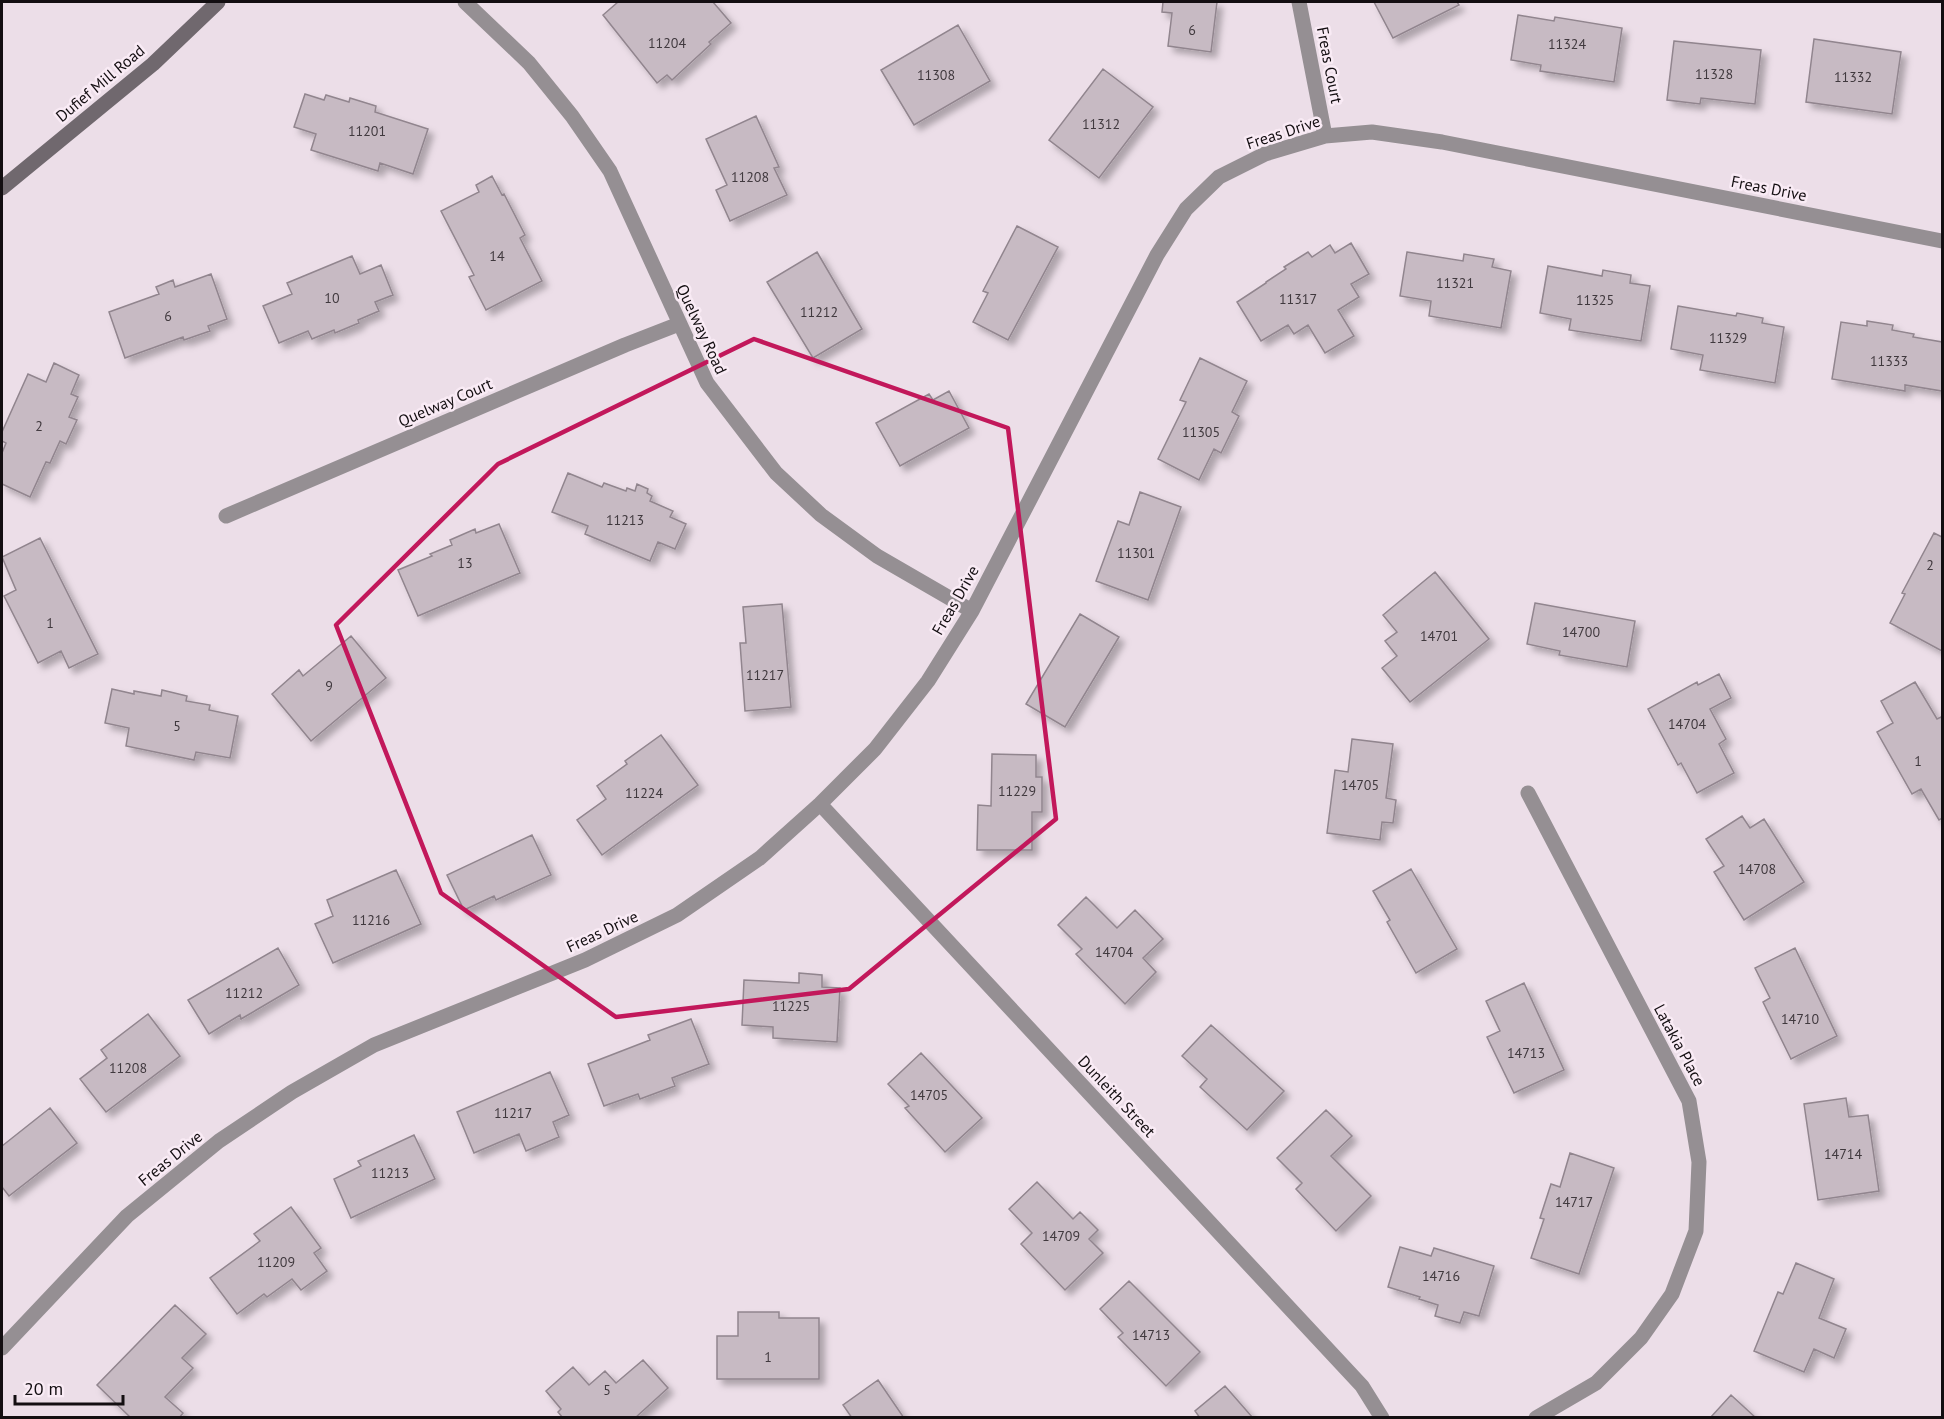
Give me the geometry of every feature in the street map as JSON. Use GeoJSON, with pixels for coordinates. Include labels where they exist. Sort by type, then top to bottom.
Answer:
{"type":"FeatureCollection","features":[{"type":"Feature","properties":{"kind":"main road","name":"Dufief Mill Road"},"geometry":{"type":"LineString","coordinates":[[2,188],[153,64],[218,2]]}},
{"type":"Feature","properties":{"kind":"street","name":"Quelway Road"},"geometry":{"type":"LineString","coordinates":[[465,2],[529,63],[572,116],[610,171],[707,383],[776,473],[821,514],[876,556],[972,611]]}},
{"type":"Feature","properties":{"kind":"street","name":"Freas Court"},"geometry":{"type":"LineString","coordinates":[[1299,2],[1325,136]]}},
{"type":"Feature","properties":{"kind":"street","name":"Freas Drive"},"geometry":{"type":"LineString","coordinates":[[2,1348],[127,1216],[219,1141],[292,1092],[374,1045],[585,960],[678,915],[760,858],[820,804],[875,749],[928,681],[972,611],[1157,255],[1186,209],[1219,177],[1265,154],[1325,136],[1372,132],[1442,142],[1942,242]]}},
{"type":"Feature","properties":{"kind":"street","name":"Quelway Court"},"geometry":{"type":"LineString","coordinates":[[226,516],[614,349],[679,324]]}},
{"type":"Feature","properties":{"kind":"street","name":"Latakia Place"},"geometry":{"type":"LineString","coordinates":[[1528,793],[1689,1101],[1699,1162],[1696,1231],[1672,1294],[1641,1338],[1596,1383],[1536,1418]]}},
{"type":"Feature","properties":{"kind":"street","name":"Dunleith Street"},"geometry":{"type":"LineString","coordinates":[[820,804],[1362,1386],[1382,1418]]}},
{"type":"Feature","properties":{"kind":"highlighted area"},"geometry":{"type":"Polygon","coordinates":[[[754,339],[1008,428],[1056,819],[849,989],[616,1017],[441,893],[336,625],[498,464],[754,339]]]}},
{"type":"Feature","properties":{"kind":"building"},"geometry":{"type":"Polygon","coordinates":[[[618,2],[713,2],[731,23],[672,80],[667,75],[657,83],[603,15],[618,2]]]}},
{"type":"Feature","properties":{"kind":"building"},"geometry":{"type":"Polygon","coordinates":[[[1163,2],[1217,2],[1211,52],[1168,46],[1172,13],[1162,12],[1163,2]]]}},
{"type":"Feature","properties":{"kind":"building"},"geometry":{"type":"Polygon","coordinates":[[[1374,2],[1457,2],[1459,5],[1393,38],[1374,2]]]}},
{"type":"Feature","properties":{"kind":"building"},"geometry":{"type":"Polygon","coordinates":[[[1518,15],[1554,21],[1555,17],[1622,28],[1614,82],[1540,71],[1541,65],[1511,60],[1518,15]]]}},
{"type":"Feature","properties":{"kind":"building"},"geometry":{"type":"Polygon","coordinates":[[[958,25],[990,81],[914,125],[881,70],[958,25]]]}},
{"type":"Feature","properties":{"kind":"building"},"geometry":{"type":"Polygon","coordinates":[[[1814,39],[1901,52],[1892,114],[1806,102],[1814,39]]]}},
{"type":"Feature","properties":{"kind":"building"},"geometry":{"type":"Polygon","coordinates":[[[1674,41],[1761,50],[1755,104],[1701,98],[1700,104],[1667,100],[1674,41]]]}},
{"type":"Feature","properties":{"kind":"building"},"geometry":{"type":"Polygon","coordinates":[[[1103,69],[1153,107],[1099,178],[1049,140],[1103,69]]]}},
{"type":"Feature","properties":{"kind":"building"},"geometry":{"type":"Polygon","coordinates":[[[305,94],[324,100],[326,95],[349,102],[350,98],[376,106],[375,112],[428,129],[413,174],[380,163],[378,171],[311,150],[316,134],[294,127],[305,94]]]}},
{"type":"Feature","properties":{"kind":"building"},"geometry":{"type":"Polygon","coordinates":[[[756,116],[779,167],[774,168],[787,195],[730,221],[716,190],[727,185],[706,139],[756,116]]]}},
{"type":"Feature","properties":{"kind":"building"},"geometry":{"type":"Polygon","coordinates":[[[492,176],[525,235],[520,238],[542,281],[486,310],[469,277],[474,275],[441,211],[479,192],[476,185],[492,176]]]}},
{"type":"Feature","properties":{"kind":"building"},"geometry":{"type":"Polygon","coordinates":[[[1017,226],[1058,247],[1008,340],[973,322],[988,293],[983,291],[1017,226]]]}},
{"type":"Feature","properties":{"kind":"building"},"geometry":{"type":"Polygon","coordinates":[[[1351,243],[1369,274],[1351,284],[1359,297],[1338,310],[1354,336],[1325,353],[1308,325],[1294,334],[1288,325],[1261,341],[1237,302],[1308,252],[1312,257],[1330,245],[1335,253],[1351,243]]]}},
{"type":"Feature","properties":{"kind":"building"},"geometry":{"type":"Polygon","coordinates":[[[817,252],[862,329],[813,358],[767,282],[817,252]]]}},
{"type":"Feature","properties":{"kind":"building"},"geometry":{"type":"Polygon","coordinates":[[[1407,252],[1463,261],[1464,254],[1494,259],[1492,267],[1511,271],[1501,328],[1429,316],[1431,301],[1400,296],[1407,252]]]}},
{"type":"Feature","properties":{"kind":"building"},"geometry":{"type":"Polygon","coordinates":[[[352,256],[360,274],[381,265],[393,295],[375,302],[379,311],[358,320],[359,323],[312,339],[308,331],[279,343],[263,306],[292,294],[287,283],[352,256]]]}},
{"type":"Feature","properties":{"kind":"building"},"geometry":{"type":"Polygon","coordinates":[[[1548,266],[1602,276],[1603,270],[1631,275],[1630,283],[1650,286],[1641,341],[1569,330],[1571,319],[1540,313],[1548,266]]]}},
{"type":"Feature","properties":{"kind":"building"},"geometry":{"type":"Polygon","coordinates":[[[211,274],[227,319],[208,326],[210,331],[184,340],[183,337],[125,358],[109,312],[159,294],[156,287],[173,280],[175,287],[211,274]]]}},
{"type":"Feature","properties":{"kind":"building"},"geometry":{"type":"Polygon","coordinates":[[[1678,306],[1763,318],[1762,323],[1784,327],[1775,383],[1700,370],[1703,355],[1671,349],[1678,306]]]}},
{"type":"Feature","properties":{"kind":"building"},"geometry":{"type":"Polygon","coordinates":[[[1867,321],[1893,325],[1892,330],[1914,334],[1913,337],[1942,342],[1942,391],[1905,385],[1905,391],[1832,379],[1841,322],[1867,326],[1867,321]]]}},
{"type":"Feature","properties":{"kind":"building"},"geometry":{"type":"Polygon","coordinates":[[[1200,358],[1247,381],[1232,412],[1239,416],[1221,453],[1214,449],[1199,480],[1158,459],[1186,402],[1180,400],[1200,358]]]}},
{"type":"Feature","properties":{"kind":"building"},"geometry":{"type":"Polygon","coordinates":[[[54,363],[79,375],[71,394],[78,397],[69,417],[77,420],[66,444],[60,441],[50,463],[46,462],[30,497],[2,484],[2,453],[6,443],[2,441],[2,432],[28,374],[46,382],[54,363]]]}},
{"type":"Feature","properties":{"kind":"building"},"geometry":{"type":"Polygon","coordinates":[[[949,391],[969,428],[900,466],[876,423],[929,394],[933,400],[949,391]]]}},
{"type":"Feature","properties":{"kind":"building"},"geometry":{"type":"Polygon","coordinates":[[[568,473],[602,487],[604,483],[626,491],[627,488],[635,491],[637,484],[648,489],[647,493],[652,496],[650,501],[673,511],[670,517],[686,524],[675,549],[658,542],[650,561],[585,534],[588,526],[552,512],[568,473]]]}},
{"type":"Feature","properties":{"kind":"building"},"geometry":{"type":"Polygon","coordinates":[[[1140,492],[1181,507],[1148,600],[1096,581],[1118,521],[1129,525],[1140,492]]]}},
{"type":"Feature","properties":{"kind":"building"},"geometry":{"type":"Polygon","coordinates":[[[499,524],[520,573],[418,616],[398,570],[452,545],[450,540],[475,529],[476,533],[499,524]]]}},
{"type":"Feature","properties":{"kind":"building"},"geometry":{"type":"Polygon","coordinates":[[[1934,533],[1942,537],[1942,651],[1890,623],[1905,594],[1902,593],[1934,533]]]}},
{"type":"Feature","properties":{"kind":"building"},"geometry":{"type":"Polygon","coordinates":[[[40,538],[98,654],[69,668],[61,651],[38,663],[4,596],[16,590],[2,557],[40,538]]]}},
{"type":"Feature","properties":{"kind":"building"},"geometry":{"type":"Polygon","coordinates":[[[1435,572],[1489,639],[1410,702],[1382,668],[1397,656],[1385,641],[1397,632],[1383,615],[1435,572]]]}},
{"type":"Feature","properties":{"kind":"building"},"geometry":{"type":"Polygon","coordinates":[[[1535,603],[1635,621],[1627,667],[1559,655],[1560,651],[1527,644],[1535,603]]]}},
{"type":"Feature","properties":{"kind":"building"},"geometry":{"type":"Polygon","coordinates":[[[782,604],[791,707],[745,711],[740,643],[746,643],[743,607],[782,604]]]}},
{"type":"Feature","properties":{"kind":"building"},"geometry":{"type":"Polygon","coordinates":[[[1080,614],[1119,637],[1065,727],[1026,704],[1080,614]]]}},
{"type":"Feature","properties":{"kind":"building"},"geometry":{"type":"Polygon","coordinates":[[[351,636],[386,678],[311,741],[272,694],[299,670],[303,676],[351,636]]]}},
{"type":"Feature","properties":{"kind":"building"},"geometry":{"type":"Polygon","coordinates":[[[1719,674],[1731,698],[1710,709],[1726,739],[1719,744],[1734,773],[1697,793],[1681,763],[1678,765],[1648,709],[1697,682],[1698,685],[1719,674]]]}},
{"type":"Feature","properties":{"kind":"building"},"geometry":{"type":"Polygon","coordinates":[[[1915,682],[1937,719],[1941,717],[1942,719],[1942,818],[1939,820],[1921,789],[1912,794],[1877,732],[1893,723],[1881,701],[1915,682]]]}},
{"type":"Feature","properties":{"kind":"building"},"geometry":{"type":"Polygon","coordinates":[[[112,689],[134,694],[134,691],[161,696],[162,690],[187,696],[186,701],[210,705],[209,710],[238,716],[230,758],[196,752],[194,760],[126,746],[129,728],[105,723],[112,689]]]}},
{"type":"Feature","properties":{"kind":"building"},"geometry":{"type":"Polygon","coordinates":[[[661,735],[698,785],[602,855],[577,820],[606,799],[597,786],[627,764],[625,761],[661,735]]]}},
{"type":"Feature","properties":{"kind":"building"},"geometry":{"type":"Polygon","coordinates":[[[1352,739],[1393,744],[1386,798],[1396,800],[1393,823],[1382,822],[1380,840],[1327,833],[1335,770],[1348,772],[1352,739]]]}},
{"type":"Feature","properties":{"kind":"building"},"geometry":{"type":"Polygon","coordinates":[[[992,754],[1036,755],[1036,777],[1042,777],[1042,812],[1032,812],[1032,850],[977,850],[978,805],[991,806],[992,754]]]}},
{"type":"Feature","properties":{"kind":"building"},"geometry":{"type":"Polygon","coordinates":[[[1742,816],[1750,828],[1764,819],[1804,882],[1744,920],[1714,872],[1724,866],[1706,839],[1742,816]]]}},
{"type":"Feature","properties":{"kind":"building"},"geometry":{"type":"Polygon","coordinates":[[[532,835],[551,875],[496,900],[494,896],[464,910],[447,875],[532,835]]]}},
{"type":"Feature","properties":{"kind":"building"},"geometry":{"type":"Polygon","coordinates":[[[1411,869],[1457,949],[1416,973],[1387,922],[1390,920],[1373,891],[1411,869]]]}},
{"type":"Feature","properties":{"kind":"building"},"geometry":{"type":"Polygon","coordinates":[[[396,870],[421,924],[333,963],[315,924],[333,916],[327,900],[396,870]]]}},
{"type":"Feature","properties":{"kind":"building"},"geometry":{"type":"Polygon","coordinates":[[[1086,897],[1117,928],[1135,910],[1163,939],[1143,958],[1156,972],[1125,1004],[1076,954],[1082,949],[1058,925],[1086,897]]]}},
{"type":"Feature","properties":{"kind":"building"},"geometry":{"type":"Polygon","coordinates":[[[278,948],[299,985],[241,1019],[240,1015],[209,1034],[188,1000],[278,948]]]}},
{"type":"Feature","properties":{"kind":"building"},"geometry":{"type":"Polygon","coordinates":[[[1795,948],[1837,1036],[1791,1059],[1763,1002],[1770,998],[1755,968],[1795,948]]]}},
{"type":"Feature","properties":{"kind":"building"},"geometry":{"type":"Polygon","coordinates":[[[799,973],[822,975],[822,987],[840,988],[837,1042],[773,1038],[773,1027],[742,1025],[744,980],[799,983],[799,973]]]}},
{"type":"Feature","properties":{"kind":"building"},"geometry":{"type":"Polygon","coordinates":[[[1524,983],[1564,1070],[1514,1093],[1487,1037],[1500,1031],[1486,1001],[1524,983]]]}},
{"type":"Feature","properties":{"kind":"building"},"geometry":{"type":"Polygon","coordinates":[[[148,1014],[180,1056],[106,1112],[80,1079],[107,1058],[101,1050],[148,1014]]]}},
{"type":"Feature","properties":{"kind":"building"},"geometry":{"type":"Polygon","coordinates":[[[691,1019],[709,1064],[672,1078],[675,1086],[640,1099],[638,1094],[604,1106],[588,1064],[650,1040],[648,1035],[691,1019]]]}},
{"type":"Feature","properties":{"kind":"building"},"geometry":{"type":"Polygon","coordinates":[[[1211,1025],[1284,1091],[1247,1130],[1200,1087],[1207,1079],[1182,1056],[1211,1025]]]}},
{"type":"Feature","properties":{"kind":"building"},"geometry":{"type":"Polygon","coordinates":[[[921,1053],[982,1118],[945,1152],[905,1108],[909,1106],[888,1084],[921,1053]]]}},
{"type":"Feature","properties":{"kind":"building"},"geometry":{"type":"Polygon","coordinates":[[[550,1072],[569,1115],[553,1122],[559,1137],[526,1151],[519,1134],[474,1153],[457,1112],[550,1072]]]}},
{"type":"Feature","properties":{"kind":"building"},"geometry":{"type":"Polygon","coordinates":[[[1846,1098],[1849,1117],[1868,1115],[1879,1191],[1818,1200],[1804,1104],[1846,1098]]]}},
{"type":"Feature","properties":{"kind":"building"},"geometry":{"type":"Polygon","coordinates":[[[50,1108],[77,1143],[9,1196],[2,1187],[2,1146],[50,1108]]]}},
{"type":"Feature","properties":{"kind":"building"},"geometry":{"type":"Polygon","coordinates":[[[1326,1110],[1352,1136],[1331,1156],[1371,1196],[1336,1231],[1296,1189],[1302,1183],[1277,1158],[1326,1110]]]}},
{"type":"Feature","properties":{"kind":"building"},"geometry":{"type":"Polygon","coordinates":[[[414,1135],[435,1179],[351,1218],[334,1179],[361,1166],[358,1161],[414,1135]]]}},
{"type":"Feature","properties":{"kind":"building"},"geometry":{"type":"Polygon","coordinates":[[[1570,1153],[1614,1168],[1579,1274],[1531,1258],[1544,1219],[1540,1218],[1551,1184],[1560,1187],[1570,1153]]]}},
{"type":"Feature","properties":{"kind":"building"},"geometry":{"type":"Polygon","coordinates":[[[1037,1182],[1073,1219],[1080,1212],[1098,1230],[1089,1239],[1103,1253],[1065,1290],[1021,1244],[1032,1233],[1009,1209],[1037,1182]]]}},
{"type":"Feature","properties":{"kind":"building"},"geometry":{"type":"Polygon","coordinates":[[[291,1207],[321,1248],[314,1253],[327,1271],[301,1290],[292,1279],[267,1297],[264,1294],[237,1314],[210,1278],[260,1241],[254,1234],[291,1207]]]}},
{"type":"Feature","properties":{"kind":"building"},"geometry":{"type":"Polygon","coordinates":[[[1400,1247],[1431,1256],[1434,1248],[1494,1266],[1479,1316],[1464,1312],[1460,1323],[1435,1316],[1438,1305],[1388,1287],[1400,1247]]]}},
{"type":"Feature","properties":{"kind":"building"},"geometry":{"type":"Polygon","coordinates":[[[1796,1263],[1834,1279],[1819,1318],[1846,1329],[1834,1358],[1814,1349],[1804,1372],[1754,1351],[1778,1292],[1783,1294],[1796,1263]]]}},
{"type":"Feature","properties":{"kind":"building"},"geometry":{"type":"Polygon","coordinates":[[[1129,1281],[1200,1352],[1166,1386],[1118,1337],[1123,1333],[1100,1309],[1129,1281]]]}},
{"type":"Feature","properties":{"kind":"building"},"geometry":{"type":"Polygon","coordinates":[[[175,1305],[206,1334],[182,1358],[193,1368],[165,1397],[183,1413],[179,1418],[131,1418],[97,1385],[175,1305]]]}},
{"type":"Feature","properties":{"kind":"building"},"geometry":{"type":"Polygon","coordinates":[[[738,1312],[779,1312],[779,1318],[819,1318],[819,1379],[717,1379],[717,1336],[738,1336],[738,1312]]]}},
{"type":"Feature","properties":{"kind":"building"},"geometry":{"type":"Polygon","coordinates":[[[643,1360],[668,1388],[635,1418],[563,1418],[558,1412],[561,1409],[546,1391],[573,1367],[589,1385],[605,1371],[616,1383],[643,1360]]]}},
{"type":"Feature","properties":{"kind":"building"},"geometry":{"type":"Polygon","coordinates":[[[878,1380],[904,1418],[852,1418],[843,1405],[878,1380]]]}},
{"type":"Feature","properties":{"kind":"building"},"geometry":{"type":"Polygon","coordinates":[[[1225,1386],[1253,1418],[1200,1418],[1195,1411],[1225,1386]]]}},
{"type":"Feature","properties":{"kind":"building"},"geometry":{"type":"Polygon","coordinates":[[[1731,1395],[1756,1418],[1710,1418],[1731,1395]]]}}]}
